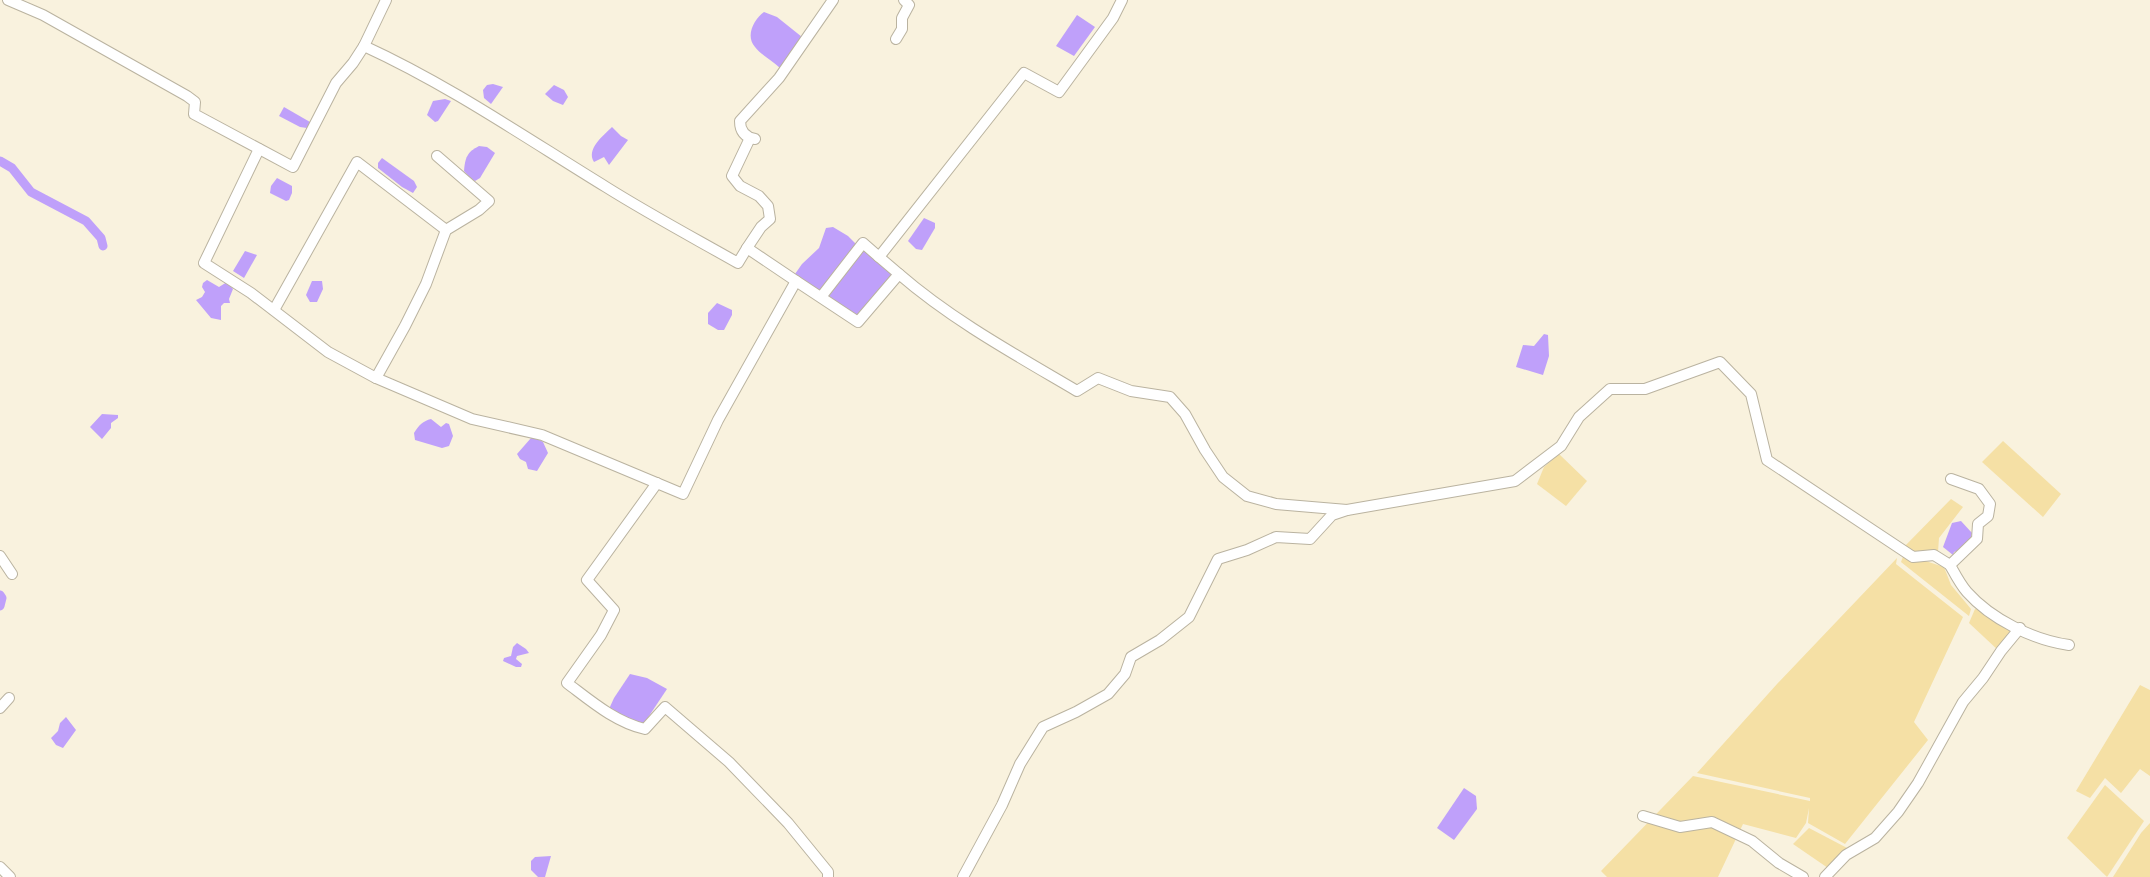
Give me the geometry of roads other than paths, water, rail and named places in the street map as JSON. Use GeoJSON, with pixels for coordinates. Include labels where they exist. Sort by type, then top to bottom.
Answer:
{"type":"FeatureCollection","features":[{"type":"Feature","properties":{"kind":"street"},"geometry":{"type":"LineString","coordinates":[[8,0],[43,15],[187,96],[195,102],[194,114],[250,142],[258,149],[293,167],[336,83],[364,46],[386,0]]}},
{"type":"Feature","properties":{"kind":"street"},"geometry":{"type":"LineString","coordinates":[[364,46],[440,84],[605,186],[738,262],[761,227],[770,219],[768,206],[759,196],[740,186],[732,176],[753,138],[740,128],[740,121],[783,72],[833,0]]}},
{"type":"Feature","properties":{"kind":"street"},"geometry":{"type":"LineString","coordinates":[[896,39],[902,29],[902,18],[909,5],[904,0]]}},
{"type":"Feature","properties":{"kind":"street"},"geometry":{"type":"LineString","coordinates":[[879,257],[1024,73],[1059,92],[1113,18],[1122,0]]}},
{"type":"Feature","properties":{"kind":"street"},"geometry":{"type":"LineString","coordinates":[[258,149],[204,263],[274,310],[328,352],[376,378],[472,419],[542,435],[683,494],[718,420],[796,281]]}},
{"type":"Feature","properties":{"kind":"street"},"geometry":{"type":"LineString","coordinates":[[376,378],[426,284],[446,230],[479,210],[489,200],[437,156]]}},
{"type":"Feature","properties":{"kind":"street"},"geometry":{"type":"LineString","coordinates":[[274,310],[357,162],[446,230]]}},
{"type":"Feature","properties":{"kind":"street"},"geometry":{"type":"LineString","coordinates":[[821,297],[862,243],[921,292],[980,333],[1077,391],[1098,378],[1131,391],[1170,397],[1185,414],[1223,477],[1248,496],[1276,504],[1347,510]]}},
{"type":"Feature","properties":{"kind":"street"},"geometry":{"type":"LineString","coordinates":[[747,248],[858,322],[899,274]]}},
{"type":"Feature","properties":{"kind":"street"},"geometry":{"type":"LineString","coordinates":[[963,877],[1002,805],[1020,764],[1043,727],[1076,712],[1108,694],[1125,674],[1131,657],[1160,640],[1189,617],[1218,559],[1247,550],[1276,537],[1310,539],[1332,515],[1347,510],[1515,481],[1561,446],[1579,417],[1610,390],[1645,389],[1720,362],[1751,394],[1767,460],[1913,557],[1934,555],[1950,566],[1974,599],[2001,620],[2050,642],[2068,645]]}},
{"type":"Feature","properties":{"kind":"street"},"geometry":{"type":"LineString","coordinates":[[1950,566],[1977,539],[1978,524],[1988,516],[1990,504],[1979,489],[1951,479]]}},
{"type":"Feature","properties":{"kind":"street"},"geometry":{"type":"LineString","coordinates":[[656,483],[587,580],[614,610],[601,636],[567,683],[623,722],[645,730],[665,707],[729,762],[788,823],[828,872],[828,877]]}},
{"type":"Feature","properties":{"kind":"street"},"geometry":{"type":"LineString","coordinates":[[0,556],[12,574]]}},
{"type":"Feature","properties":{"kind":"street"},"geometry":{"type":"LineString","coordinates":[[1825,877],[1846,855],[1874,838],[1898,812],[1923,775],[1963,702],[1983,678],[2001,650],[2020,628]]}},
{"type":"Feature","properties":{"kind":"street"},"geometry":{"type":"LineString","coordinates":[[0,708],[9,698]]}},
{"type":"Feature","properties":{"kind":"street"},"geometry":{"type":"LineString","coordinates":[[1643,816],[1680,827],[1712,822],[1752,841],[1779,863],[1803,877]]}},
{"type":"Feature","properties":{"kind":"street"},"geometry":{"type":"LineString","coordinates":[[0,867],[10,877]]}},
{"type":"Feature","properties":{"kind":"waterway"},"geometry":{"type":"LineString","coordinates":[[0,161],[12,168],[31,192],[86,221],[101,238],[103,246]]}},
{"type":"Feature","properties":{"kind":"waterway"},"geometry":{"type":"LineString","coordinates":[[0,595],[2,598],[0,606]]}}]}
